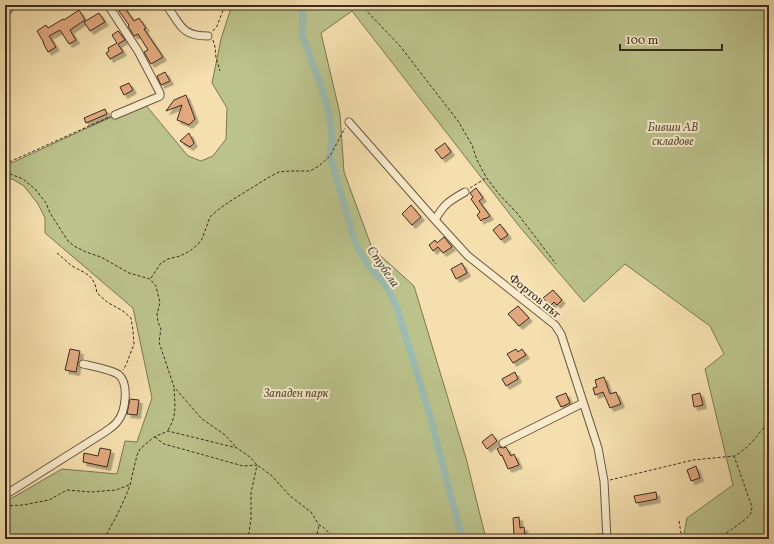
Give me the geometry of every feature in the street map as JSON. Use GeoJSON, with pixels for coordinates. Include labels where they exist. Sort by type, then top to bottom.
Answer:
{"type":"FeatureCollection","features":[{"type":"Feature","properties":{"kind":"street"},"geometry":{"type":"LineString","coordinates":[[5,12],[11,5]]}},
{"type":"Feature","properties":{"kind":"street"},"geometry":{"type":"LineString","coordinates":[[108,5],[141,56],[160,93],[160,96],[158,97],[115,115]]}},
{"type":"Feature","properties":{"kind":"street"},"geometry":{"type":"LineString","coordinates":[[166,5],[181,28],[186,32],[192,35],[208,36]]}},
{"type":"Feature","properties":{"kind":"street","name":"Фортов път"},"geometry":{"type":"LineString","coordinates":[[349,122],[468,256],[555,325],[561,334],[598,448],[604,481],[607,538]]}},
{"type":"Feature","properties":{"kind":"street"},"geometry":{"type":"LineString","coordinates":[[435,220],[446,203],[465,192]]}},
{"type":"Feature","properties":{"kind":"street"},"geometry":{"type":"LineString","coordinates":[[5,495],[105,432],[117,422],[124,410],[126,396],[123,383],[119,375],[111,371],[83,364]]}},
{"type":"Feature","properties":{"kind":"street"},"geometry":{"type":"LineString","coordinates":[[503,443],[583,403]]}},
{"type":"Feature","properties":{"kind":"street"},"geometry":{"type":"LineString","coordinates":[[593,539],[607,538]]}},
{"type":"Feature","properties":{"kind":"path"},"geometry":{"type":"LineString","coordinates":[[220,71],[213,40],[208,36],[217,26],[225,5]]}},
{"type":"Feature","properties":{"kind":"path"},"geometry":{"type":"LineString","coordinates":[[362,5],[400,46],[458,121],[472,145],[486,177],[498,193],[518,213],[556,264]]}},
{"type":"Feature","properties":{"kind":"path"},"geometry":{"type":"LineString","coordinates":[[5,164],[115,115]]}},
{"type":"Feature","properties":{"kind":"path"},"geometry":{"type":"LineString","coordinates":[[150,279],[160,263],[190,251],[198,244],[202,239],[210,217],[232,200],[279,172],[290,170],[310,171],[319,166],[330,156],[349,122]]}},
{"type":"Feature","properties":{"kind":"path"},"geometry":{"type":"LineString","coordinates":[[5,172],[24,179],[36,190],[46,203],[50,213],[68,241],[74,246],[101,257],[129,273],[150,279],[156,286],[160,303],[157,314],[161,329],[159,342],[174,387],[174,418],[168,431]]}},
{"type":"Feature","properties":{"kind":"path"},"geometry":{"type":"LineString","coordinates":[[465,192],[486,177]]}},
{"type":"Feature","properties":{"kind":"path"},"geometry":{"type":"LineString","coordinates":[[57,253],[71,265],[85,272],[94,281],[97,293],[107,302],[124,311],[131,318],[134,344],[126,365],[119,375]]}},
{"type":"Feature","properties":{"kind":"path"},"geometry":{"type":"LineString","coordinates":[[174,387],[202,419],[225,435],[237,448],[271,475],[290,496],[311,512],[319,525],[322,526],[333,539]]}},
{"type":"Feature","properties":{"kind":"path"},"geometry":{"type":"LineString","coordinates":[[604,481],[693,460],[734,456],[739,454],[750,444],[769,421]]}},
{"type":"Feature","properties":{"kind":"path"},"geometry":{"type":"LineString","coordinates":[[104,539],[117,515],[130,485],[137,455],[140,449],[154,437],[168,431],[237,448]]}},
{"type":"Feature","properties":{"kind":"path"},"geometry":{"type":"LineString","coordinates":[[154,437],[164,444],[243,466],[257,465]]}},
{"type":"Feature","properties":{"kind":"path"},"geometry":{"type":"LineString","coordinates":[[718,539],[746,519],[751,513],[752,506],[734,456]]}},
{"type":"Feature","properties":{"kind":"path"},"geometry":{"type":"LineString","coordinates":[[248,539],[251,518],[251,493],[257,465]]}},
{"type":"Feature","properties":{"kind":"path"},"geometry":{"type":"LineString","coordinates":[[5,506],[23,505],[50,500],[67,490],[91,492],[116,490],[130,485]]}},
{"type":"Feature","properties":{"kind":"path"},"geometry":{"type":"LineString","coordinates":[[679,521],[682,539]]}},
{"type":"Feature","properties":{"kind":"path"},"geometry":{"type":"LineString","coordinates":[[316,539],[319,525]]}},
{"type":"Feature","properties":{"kind":"green space","name":"Западен парк"},"geometry":{"type":"Polygon","coordinates":[[[232,5],[769,5],[769,539],[683,539],[687,518],[733,485],[705,369],[724,354],[710,326],[625,264],[584,302],[519,226],[352,11],[321,33],[340,114],[344,172],[372,248],[414,286],[466,458],[486,539],[5,539],[5,502],[62,469],[117,474],[125,441],[137,442],[152,398],[133,308],[45,233],[45,218],[38,204],[24,186],[5,177],[5,166],[144,103],[188,156],[201,161],[213,156],[226,139],[227,108],[212,83],[221,39],[232,5]]]}},
{"type":"Feature","properties":{"kind":"building"},"geometry":{"type":"Polygon","coordinates":[[[124,7],[134,21],[139,18],[146,28],[144,29],[163,57],[151,64],[144,52],[148,50],[138,34],[134,36],[128,26],[129,25],[119,11],[124,7]]]}},
{"type":"Feature","properties":{"kind":"building"},"geometry":{"type":"Polygon","coordinates":[[[79,10],[85,20],[70,30],[76,40],[69,44],[60,30],[49,36],[56,47],[48,52],[37,31],[46,25],[48,28],[63,19],[64,20],[79,10]]]}},
{"type":"Feature","properties":{"kind":"building"},"geometry":{"type":"Polygon","coordinates":[[[99,13],[105,22],[90,31],[84,22],[99,13]]]}},
{"type":"Feature","properties":{"kind":"building"},"geometry":{"type":"Polygon","coordinates":[[[118,31],[125,40],[118,44],[123,52],[110,59],[106,53],[109,51],[108,48],[117,43],[112,35],[118,31]]]}},
{"type":"Feature","properties":{"kind":"building"},"geometry":{"type":"Polygon","coordinates":[[[165,72],[170,81],[161,85],[157,76],[165,72]]]}},
{"type":"Feature","properties":{"kind":"building"},"geometry":{"type":"Polygon","coordinates":[[[129,83],[133,90],[124,95],[120,87],[129,83]]]}},
{"type":"Feature","properties":{"kind":"building"},"geometry":{"type":"Polygon","coordinates":[[[186,95],[195,119],[189,125],[177,120],[182,105],[166,111],[174,100],[186,95]]]}},
{"type":"Feature","properties":{"kind":"building"},"geometry":{"type":"Polygon","coordinates":[[[105,109],[107,114],[86,123],[84,118],[105,109]]]}},
{"type":"Feature","properties":{"kind":"building"},"geometry":{"type":"Polygon","coordinates":[[[189,133],[194,143],[190,147],[180,141],[189,133]]]}},
{"type":"Feature","properties":{"kind":"building"},"geometry":{"type":"Polygon","coordinates":[[[445,143],[451,152],[442,159],[435,150],[445,143]]]}},
{"type":"Feature","properties":{"kind":"building"},"geometry":{"type":"Polygon","coordinates":[[[476,188],[483,198],[479,201],[490,216],[481,221],[477,215],[480,212],[471,199],[473,197],[470,193],[476,188]]]}},
{"type":"Feature","properties":{"kind":"building"},"geometry":{"type":"Polygon","coordinates":[[[411,205],[421,217],[412,225],[402,214],[411,205]]]}},
{"type":"Feature","properties":{"kind":"building"},"geometry":{"type":"Polygon","coordinates":[[[500,224],[508,235],[501,240],[493,230],[500,224]]]}},
{"type":"Feature","properties":{"kind":"building"},"geometry":{"type":"Polygon","coordinates":[[[444,237],[452,247],[443,253],[438,247],[433,251],[429,245],[435,240],[437,243],[444,237]]]}},
{"type":"Feature","properties":{"kind":"building"},"geometry":{"type":"Polygon","coordinates":[[[462,263],[467,273],[456,279],[451,269],[462,263]]]}},
{"type":"Feature","properties":{"kind":"building"},"geometry":{"type":"Polygon","coordinates":[[[553,290],[562,300],[557,305],[554,302],[550,306],[543,298],[553,290]]]}},
{"type":"Feature","properties":{"kind":"building"},"geometry":{"type":"Polygon","coordinates":[[[518,306],[529,318],[519,326],[508,314],[518,306]]]}},
{"type":"Feature","properties":{"kind":"building"},"geometry":{"type":"Polygon","coordinates":[[[70,349],[80,351],[76,372],[65,370],[70,349]]]}},
{"type":"Feature","properties":{"kind":"building"},"geometry":{"type":"Polygon","coordinates":[[[516,349],[518,352],[522,349],[526,355],[513,363],[507,354],[516,349]]]}},
{"type":"Feature","properties":{"kind":"building"},"geometry":{"type":"Polygon","coordinates":[[[515,372],[518,379],[506,386],[502,379],[515,372]]]}},
{"type":"Feature","properties":{"kind":"building"},"geometry":{"type":"Polygon","coordinates":[[[604,377],[610,394],[616,392],[621,404],[610,408],[603,392],[595,395],[593,388],[597,387],[595,380],[604,377]]]}},
{"type":"Feature","properties":{"kind":"building"},"geometry":{"type":"Polygon","coordinates":[[[566,393],[570,403],[561,407],[556,397],[566,393]]]}},
{"type":"Feature","properties":{"kind":"building"},"geometry":{"type":"Polygon","coordinates":[[[700,393],[703,405],[694,407],[692,395],[700,393]]]}},
{"type":"Feature","properties":{"kind":"building"},"geometry":{"type":"Polygon","coordinates":[[[130,399],[139,400],[137,415],[127,414],[130,399]]]}},
{"type":"Feature","properties":{"kind":"building"},"geometry":{"type":"Polygon","coordinates":[[[492,434],[497,441],[487,449],[482,442],[492,434]]]}},
{"type":"Feature","properties":{"kind":"building"},"geometry":{"type":"Polygon","coordinates":[[[500,447],[506,447],[511,456],[514,454],[519,465],[508,469],[502,455],[501,456],[497,449],[500,447]]]}},
{"type":"Feature","properties":{"kind":"building"},"geometry":{"type":"Polygon","coordinates":[[[100,448],[111,450],[107,467],[83,462],[84,453],[98,456],[100,448]]]}},
{"type":"Feature","properties":{"kind":"building"},"geometry":{"type":"Polygon","coordinates":[[[696,466],[700,478],[691,481],[687,470],[696,466]]]}},
{"type":"Feature","properties":{"kind":"building"},"geometry":{"type":"Polygon","coordinates":[[[656,492],[657,499],[636,503],[634,496],[656,492]]]}},
{"type":"Feature","properties":{"kind":"building"},"geometry":{"type":"Polygon","coordinates":[[[519,517],[520,528],[524,527],[525,534],[514,535],[513,518],[519,517]]]}},
{"type":"Feature","properties":{"kind":"waterway","name":"Стубела"},"geometry":{"type":"LineString","coordinates":[[299,5],[303,16],[302,34],[322,89],[330,118],[332,138],[330,156],[356,245],[369,267],[386,285],[397,308],[431,419],[463,539]]}},
{"type":"Feature","properties":{"kind":"park label","name":"Бивши АВ складове"},"geometry":{"type":"Point","coordinates":[673,134]}}]}
